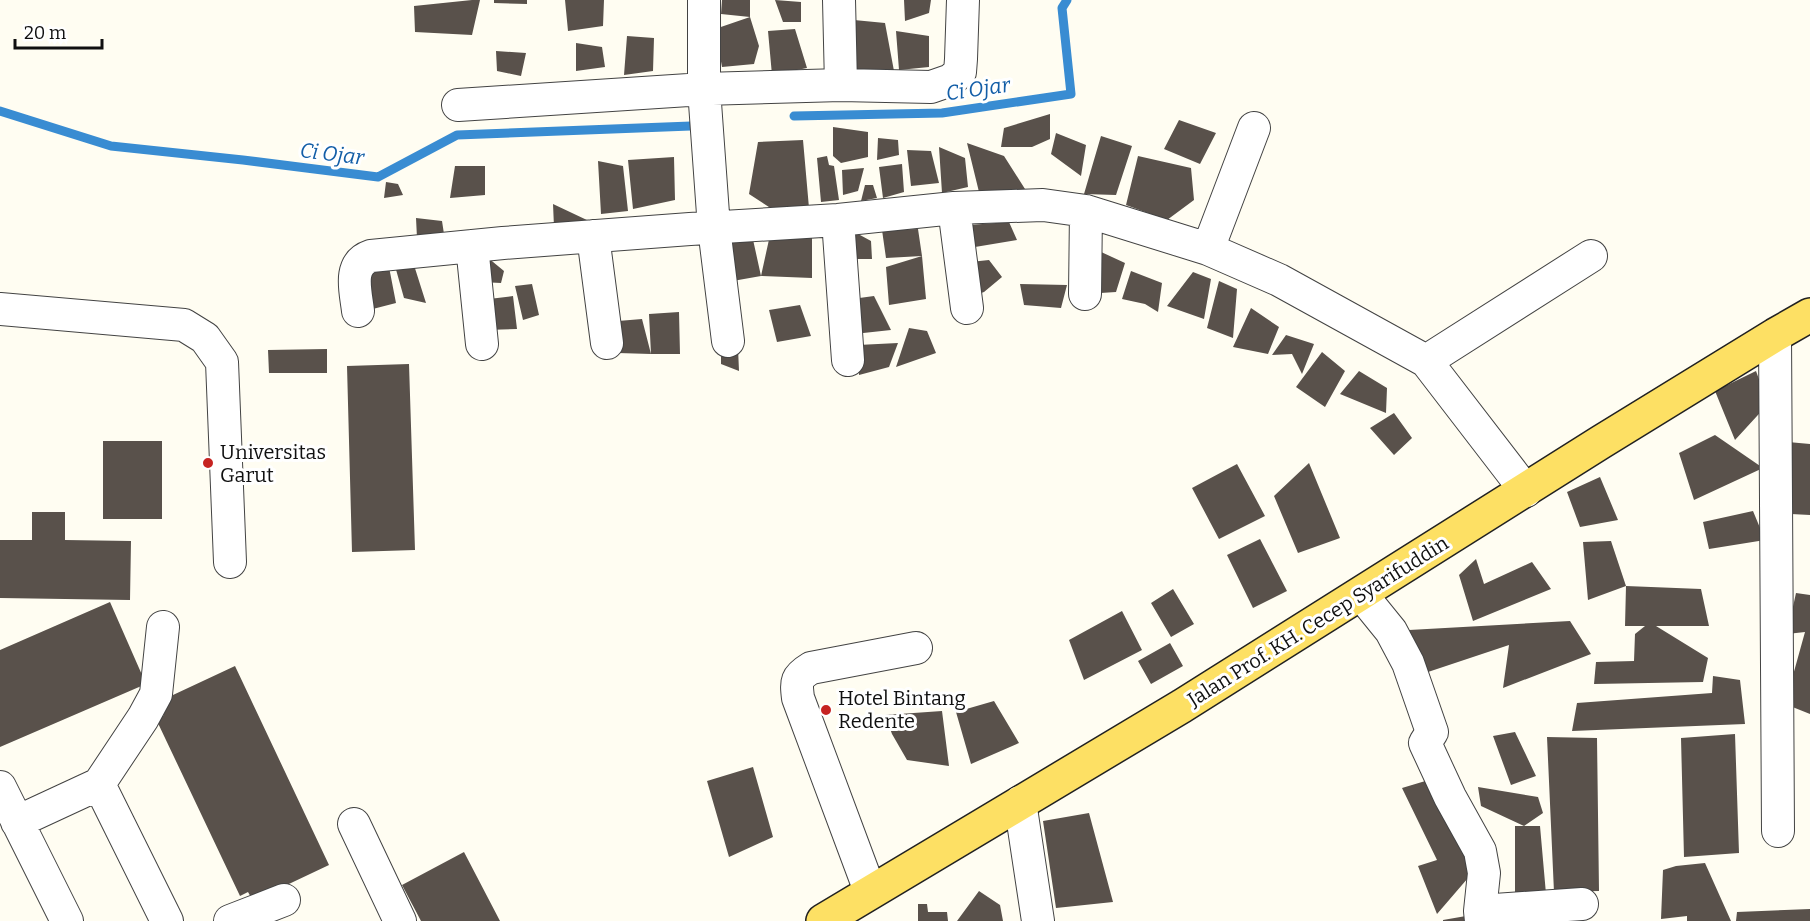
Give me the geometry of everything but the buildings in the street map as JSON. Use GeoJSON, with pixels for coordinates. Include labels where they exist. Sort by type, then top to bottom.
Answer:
{"type":"FeatureCollection","features":[{"type":"Feature","properties":{"kind":"main road","name":"Jalan Prof. KH. Cecep Syarifuddin"},"geometry":{"type":"LineString","coordinates":[[830,919],[870,891],[1182,706],[1810,315]]}},
{"type":"Feature","properties":{"kind":"street"},"geometry":{"type":"LineString","coordinates":[[704,0],[704,89],[714,228],[728,341]]}},
{"type":"Feature","properties":{"kind":"street"},"geometry":{"type":"LineString","coordinates":[[839,0],[841,85]]}},
{"type":"Feature","properties":{"kind":"street"},"geometry":{"type":"LineString","coordinates":[[458,105],[704,89],[841,85],[931,87],[951,80],[960,72],[963,0]]}},
{"type":"Feature","properties":{"kind":"street"},"geometry":{"type":"LineString","coordinates":[[1208,249],[1254,128]]}},
{"type":"Feature","properties":{"kind":"street"},"geometry":{"type":"LineString","coordinates":[[358,311],[354,278],[356,269],[364,258],[371,256],[593,236],[838,220],[954,208],[1043,205],[1086,212],[1208,249],[1279,280],[1426,361],[1526,491]]}},
{"type":"Feature","properties":{"kind":"street"},"geometry":{"type":"LineString","coordinates":[[954,208],[967,308]]}},
{"type":"Feature","properties":{"kind":"street"},"geometry":{"type":"LineString","coordinates":[[1085,294],[1086,212]]}},
{"type":"Feature","properties":{"kind":"street"},"geometry":{"type":"LineString","coordinates":[[838,220],[848,360]]}},
{"type":"Feature","properties":{"kind":"street"},"geometry":{"type":"LineString","coordinates":[[593,236],[607,343]]}},
{"type":"Feature","properties":{"kind":"street"},"geometry":{"type":"LineString","coordinates":[[472,246],[482,344]]}},
{"type":"Feature","properties":{"kind":"street"},"geometry":{"type":"LineString","coordinates":[[1426,361],[1591,256]]}},
{"type":"Feature","properties":{"kind":"street"},"geometry":{"type":"LineString","coordinates":[[0,309],[184,325],[206,338],[222,362],[230,562]]}},
{"type":"Feature","properties":{"kind":"street"},"geometry":{"type":"LineString","coordinates":[[1775,335],[1778,831]]}},
{"type":"Feature","properties":{"kind":"street"},"geometry":{"type":"LineString","coordinates":[[1361,594],[1391,631],[1408,663],[1432,732],[1425,743],[1450,797],[1480,851],[1484,873],[1481,916],[1582,904]]}},
{"type":"Feature","properties":{"kind":"street"},"geometry":{"type":"LineString","coordinates":[[17,822],[99,784],[143,718],[156,694],[162,627]]}},
{"type":"Feature","properties":{"kind":"street"},"geometry":{"type":"LineString","coordinates":[[870,891],[798,698],[796,685],[801,674],[811,668],[916,648]]}},
{"type":"Feature","properties":{"kind":"street"},"geometry":{"type":"LineString","coordinates":[[99,784],[167,921]]}},
{"type":"Feature","properties":{"kind":"street"},"geometry":{"type":"LineString","coordinates":[[0,787],[67,921]]}},
{"type":"Feature","properties":{"kind":"street"},"geometry":{"type":"LineString","coordinates":[[1020,802],[1038,921]]}},
{"type":"Feature","properties":{"kind":"street"},"geometry":{"type":"LineString","coordinates":[[354,824],[400,921]]}},
{"type":"Feature","properties":{"kind":"street"},"geometry":{"type":"LineString","coordinates":[[230,921],[284,900]]}},
{"type":"Feature","properties":{"kind":"waterway","name":"Ci Ojar"},"geometry":{"type":"LineString","coordinates":[[794,116],[942,113],[1071,94],[1062,8],[1067,0]]}},
{"type":"Feature","properties":{"kind":"waterway","name":"Ci Ojar"},"geometry":{"type":"LineString","coordinates":[[0,111],[111,146],[378,177],[457,135],[691,126]]}},
{"type":"Feature","properties":{"kind":"place","name":"Universitas Garut"},"geometry":{"type":"Point","coordinates":[208,463]}},
{"type":"Feature","properties":{"kind":"place","name":"Hotel Bintang Redente"},"geometry":{"type":"Point","coordinates":[826,710]}}]}
